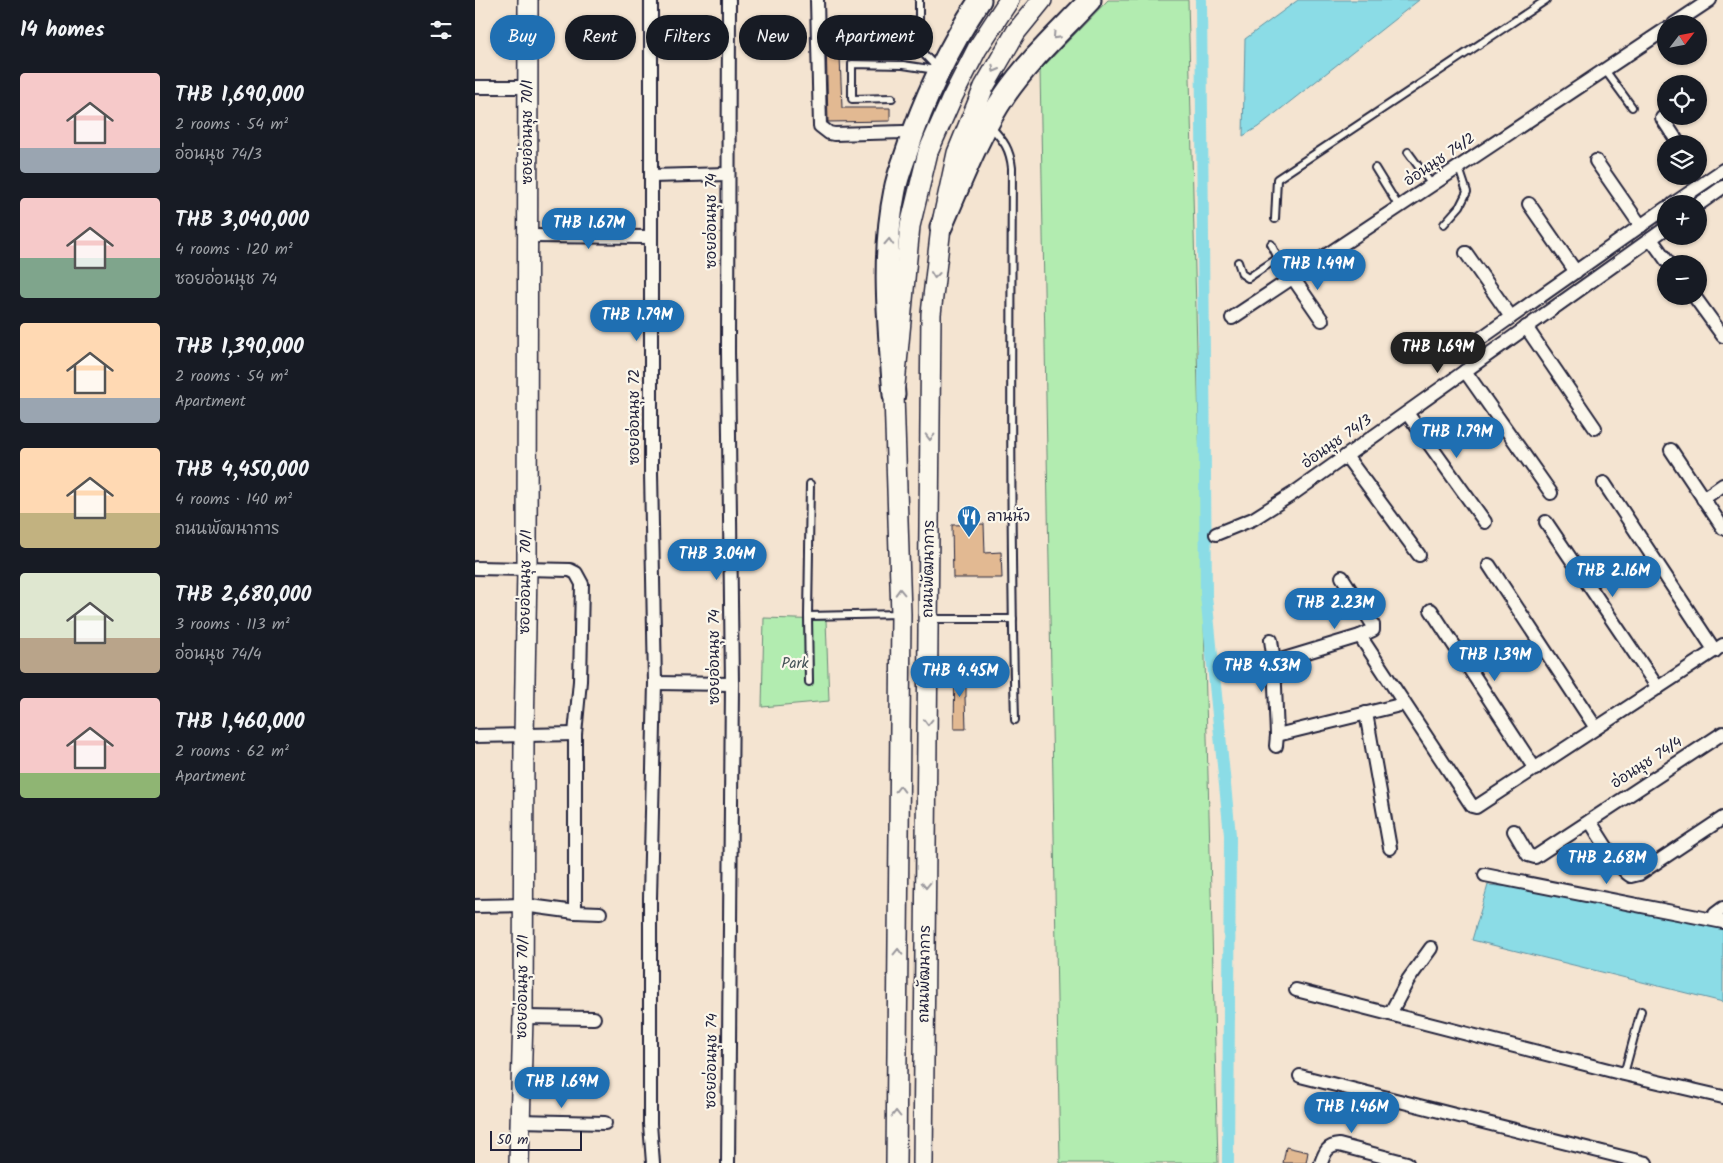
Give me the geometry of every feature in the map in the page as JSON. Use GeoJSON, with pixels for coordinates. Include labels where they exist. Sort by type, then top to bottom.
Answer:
{"type":"FeatureCollection","features":[{"type":"Feature","properties":{"kind":"main road","name":"ซอยอ่อนนุช 70/1"},"geometry":{"type":"LineString","coordinates":[[519,1163],[523,1017],[524,736],[527,568],[528,0]]}},
{"type":"Feature","properties":{"kind":"main road"},"geometry":{"type":"LineString","coordinates":[[894,395],[886,302],[889,237],[895,189],[912,134],[940,70],[958,34],[981,0]]}},
{"type":"Feature","properties":{"kind":"main road","name":"ถนนพัฒนาการ"},"geometry":{"type":"LineString","coordinates":[[896,1163],[901,614],[894,395],[910,226],[928,152],[951,100],[977,49],[1009,0]]}},
{"type":"Feature","properties":{"kind":"main road","name":"ถนนพัฒนาการ"},"geometry":{"type":"LineString","coordinates":[[923,1163],[931,314],[941,227],[957,154],[984,87],[1016,32],[1042,0]]}},
{"type":"Feature","properties":{"kind":"main road"},"geometry":{"type":"LineString","coordinates":[[941,227],[988,124],[1005,96],[1031,62],[1090,0]]}},
{"type":"Feature","properties":{"kind":"street","name":"ซอยอ่อนนุช 72"},"geometry":{"type":"LineString","coordinates":[[651,0],[651,473],[655,683],[651,898],[650,1124],[653,1163]]}},
{"type":"Feature","properties":{"kind":"street","name":"ซอยอ่อนนุช 74"},"geometry":{"type":"LineString","coordinates":[[727,1163],[731,684],[728,372],[729,0]]}},
{"type":"Feature","properties":{"kind":"street"},"geometry":{"type":"LineString","coordinates":[[817,0],[819,126],[834,134],[903,132],[912,134]]}},
{"type":"Feature","properties":{"kind":"street"},"geometry":{"type":"LineString","coordinates":[[1688,15],[1710,0]]}},
{"type":"Feature","properties":{"kind":"street","name":"อ่อนนุช 74/2"},"geometry":{"type":"LineString","coordinates":[[1232,318],[1657,35]]}},
{"type":"Feature","properties":{"kind":"street"},"geometry":{"type":"LineString","coordinates":[[475,87],[528,87]]}},
{"type":"Feature","properties":{"kind":"street"},"geometry":{"type":"LineString","coordinates":[[1596,161],[1641,226]]}},
{"type":"Feature","properties":{"kind":"street"},"geometry":{"type":"LineString","coordinates":[[1707,175],[1723,170]]}},
{"type":"Feature","properties":{"kind":"street"},"geometry":{"type":"LineString","coordinates":[[651,176],[728,174]]}},
{"type":"Feature","properties":{"kind":"street"},"geometry":{"type":"LineString","coordinates":[[1683,195],[1693,185]]}},
{"type":"Feature","properties":{"kind":"street"},"geometry":{"type":"LineString","coordinates":[[1707,199],[1722,189]]}},
{"type":"Feature","properties":{"kind":"street"},"geometry":{"type":"LineString","coordinates":[[1529,204],[1576,272]]}},
{"type":"Feature","properties":{"kind":"street"},"geometry":{"type":"LineString","coordinates":[[1477,341],[1657,214]]}},
{"type":"Feature","properties":{"kind":"street","name":"อ่อนนุช 74/3"},"geometry":{"type":"LineString","coordinates":[[1217,534],[1253,519],[1346,456],[1657,235]]}},
{"type":"Feature","properties":{"kind":"street"},"geometry":{"type":"LineString","coordinates":[[528,236],[651,237]]}},
{"type":"Feature","properties":{"kind":"street"},"geometry":{"type":"LineString","coordinates":[[1651,239],[1663,255]]}},
{"type":"Feature","properties":{"kind":"street"},"geometry":{"type":"LineString","coordinates":[[1466,253],[1511,317]]}},
{"type":"Feature","properties":{"kind":"street"},"geometry":{"type":"LineString","coordinates":[[1291,279],[1322,320]]}},
{"type":"Feature","properties":{"kind":"street"},"geometry":{"type":"LineString","coordinates":[[1701,305],[1723,336]]}},
{"type":"Feature","properties":{"kind":"street"},"geometry":{"type":"LineString","coordinates":[[1526,327],[1595,428]]}},
{"type":"Feature","properties":{"kind":"street"},"geometry":{"type":"LineString","coordinates":[[1465,372],[1551,493]]}},
{"type":"Feature","properties":{"kind":"street"},"geometry":{"type":"LineString","coordinates":[[1407,413],[1485,522]]}},
{"type":"Feature","properties":{"kind":"street"},"geometry":{"type":"LineString","coordinates":[[1671,450],[1723,528]]}},
{"type":"Feature","properties":{"kind":"street"},"geometry":{"type":"LineString","coordinates":[[1346,456],[1419,555]]}},
{"type":"Feature","properties":{"kind":"street"},"geometry":{"type":"LineString","coordinates":[[1360,636],[1472,806],[1479,807],[1719,648],[1604,483]]}},
{"type":"Feature","properties":{"kind":"street"},"geometry":{"type":"LineString","coordinates":[[1703,499],[1723,485]]}},
{"type":"Feature","properties":{"kind":"street"},"geometry":{"type":"LineString","coordinates":[[1546,522],[1658,688]]}},
{"type":"Feature","properties":{"kind":"street"},"geometry":{"type":"LineString","coordinates":[[1489,565],[1596,728]]}},
{"type":"Feature","properties":{"kind":"street"},"geometry":{"type":"LineString","coordinates":[[475,568],[570,570],[580,577],[582,584],[579,681],[575,734],[575,912]]}},
{"type":"Feature","properties":{"kind":"street"},"geometry":{"type":"LineString","coordinates":[[1274,662],[1360,636],[1373,630],[1373,626],[1342,577]]}},
{"type":"Feature","properties":{"kind":"street"},"geometry":{"type":"LineString","coordinates":[[1431,610],[1535,769]]}},
{"type":"Feature","properties":{"kind":"street"},"geometry":{"type":"LineString","coordinates":[[1271,640],[1274,662],[1276,740],[1366,713],[1405,704]]}},
{"type":"Feature","properties":{"kind":"street"},"geometry":{"type":"LineString","coordinates":[[655,683],[731,684]]}},
{"type":"Feature","properties":{"kind":"street"},"geometry":{"type":"LineString","coordinates":[[1366,713],[1390,848]]}},
{"type":"Feature","properties":{"kind":"street"},"geometry":{"type":"LineString","coordinates":[[475,736],[575,734]]}},
{"type":"Feature","properties":{"kind":"street","name":"อ่อนนุช 74/4"},"geometry":{"type":"LineString","coordinates":[[1514,832],[1528,855],[1535,857],[1723,734]]}},
{"type":"Feature","properties":{"kind":"street"},"geometry":{"type":"LineString","coordinates":[[1590,821],[1620,866],[1631,876],[1639,874],[1723,818]]}},
{"type":"Feature","properties":{"kind":"street"},"geometry":{"type":"LineString","coordinates":[[1485,875],[1720,915]]}},
{"type":"Feature","properties":{"kind":"street"},"geometry":{"type":"LineString","coordinates":[[475,906],[523,905],[575,912],[600,913]]}},
{"type":"Feature","properties":{"kind":"street"},"geometry":{"type":"LineString","coordinates":[[1390,1014],[1404,988],[1431,948]]}},
{"type":"Feature","properties":{"kind":"street"},"geometry":{"type":"LineString","coordinates":[[1296,990],[1624,1074],[1723,1097]]}},
{"type":"Feature","properties":{"kind":"street"},"geometry":{"type":"LineString","coordinates":[[523,1017],[594,1018]]}},
{"type":"Feature","properties":{"kind":"street"},"geometry":{"type":"LineString","coordinates":[[1300,1076],[1646,1163]]}},
{"type":"Feature","properties":{"kind":"street"},"geometry":{"type":"LineString","coordinates":[[519,1121],[605,1123]]}},
{"type":"Feature","properties":{"kind":"street"},"geometry":{"type":"LineString","coordinates":[[1321,1163],[1325,1151],[1332,1146],[1339,1145],[1407,1163]]}},
{"type":"Feature","properties":{"kind":"lane"},"geometry":{"type":"LineString","coordinates":[[919,0],[921,51],[940,70]]}},
{"type":"Feature","properties":{"kind":"lane"},"geometry":{"type":"LineString","coordinates":[[1275,219],[1277,179],[1546,0]]}},
{"type":"Feature","properties":{"kind":"lane"},"geometry":{"type":"LineString","coordinates":[[892,98],[852,99],[851,64],[903,65],[940,70]]}},
{"type":"Feature","properties":{"kind":"lane"},"geometry":{"type":"LineString","coordinates":[[1605,70],[1632,106]]}},
{"type":"Feature","properties":{"kind":"lane"},"geometry":{"type":"LineString","coordinates":[[988,124],[1005,143],[1011,154],[1012,168],[1011,355],[1015,720]]}},
{"type":"Feature","properties":{"kind":"lane"},"geometry":{"type":"LineString","coordinates":[[1408,152],[1432,185]]}},
{"type":"Feature","properties":{"kind":"lane"},"geometry":{"type":"LineString","coordinates":[[1375,168],[1399,207]]}},
{"type":"Feature","properties":{"kind":"lane"},"geometry":{"type":"LineString","coordinates":[[1444,224],[1460,206],[1467,192],[1459,168]]}},
{"type":"Feature","properties":{"kind":"lane"},"geometry":{"type":"LineString","coordinates":[[1271,244],[1291,279]]}},
{"type":"Feature","properties":{"kind":"lane"},"geometry":{"type":"LineString","coordinates":[[1237,262],[1242,274],[1248,278],[1278,258]]}},
{"type":"Feature","properties":{"kind":"lane"},"geometry":{"type":"LineString","coordinates":[[809,682],[810,484]]}},
{"type":"Feature","properties":{"kind":"lane"},"geometry":{"type":"LineString","coordinates":[[808,616],[901,614]]}},
{"type":"Feature","properties":{"kind":"lane"},"geometry":{"type":"LineString","coordinates":[[929,619],[1013,619]]}},
{"type":"Feature","properties":{"kind":"lane"},"geometry":{"type":"LineString","coordinates":[[1624,1074],[1641,1011]]}},
{"type":"Feature","properties":{"kind":"green space"},"geometry":{"type":"Polygon","coordinates":[[[1108,0],[1188,0],[1218,1163],[1060,1163],[1040,70],[1108,0]]]}},
{"type":"Feature","properties":{"kind":"green space","name":"Park"},"geometry":{"type":"Polygon","coordinates":[[[764,618],[826,620],[829,701],[762,707],[764,618]]]}},
{"type":"Feature","properties":{"kind":"water"},"geometry":{"type":"Polygon","coordinates":[[[1298,0],[1419,0],[1258,127],[1243,136],[1245,39],[1298,0]]]}},
{"type":"Feature","properties":{"kind":"water"},"geometry":{"type":"Polygon","coordinates":[[[1488,885],[1559,891],[1723,929],[1723,1002],[1472,940],[1488,885]]]}},
{"type":"Feature","properties":{"kind":"building"},"geometry":{"type":"Polygon","coordinates":[[[827,60],[840,60],[842,108],[890,108],[890,121],[828,122],[827,60]]]}},
{"type":"Feature","properties":{"kind":"building","name":"ลานนัว"},"geometry":{"type":"Polygon","coordinates":[[[984,524],[985,553],[1001,552],[1002,578],[953,578],[952,525],[984,524]]]}},
{"type":"Feature","properties":{"kind":"building"},"geometry":{"type":"Polygon","coordinates":[[[955,666],[966,666],[966,729],[954,729],[955,666]]]}},
{"type":"Feature","properties":{"kind":"building"},"geometry":{"type":"Polygon","coordinates":[[[1286,1147],[1308,1152],[1306,1163],[1283,1163],[1286,1147]]]}},
{"type":"Feature","properties":{"kind":"waterway"},"geometry":{"type":"LineString","coordinates":[[1201,0],[1206,595],[1230,835],[1228,1163]]}},
{"type":"Feature","properties":{"kind":"place","name":"ลานนัว"},"geometry":{"type":"Point","coordinates":[969,538]}}]}
